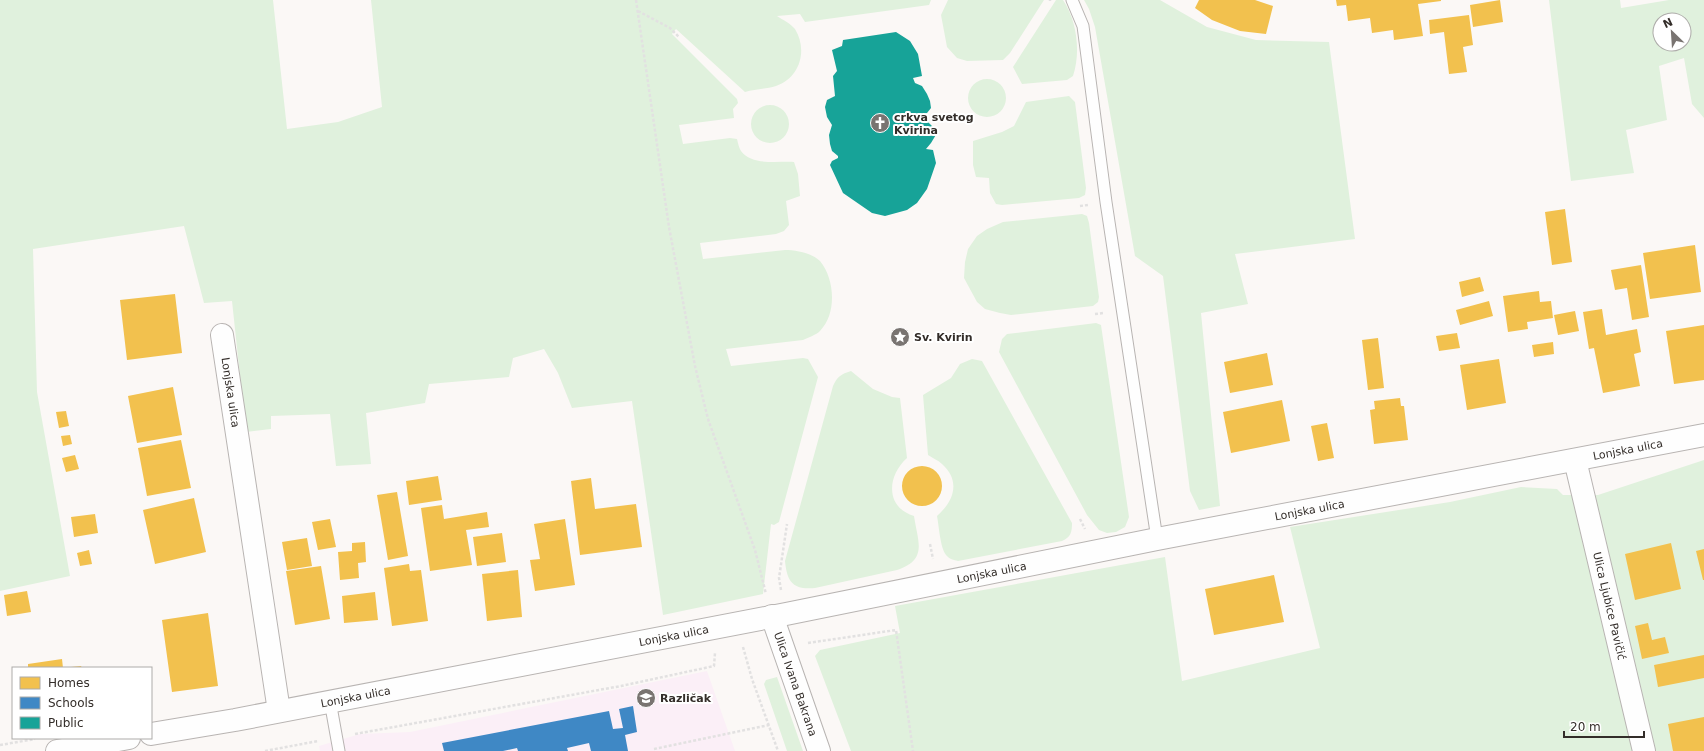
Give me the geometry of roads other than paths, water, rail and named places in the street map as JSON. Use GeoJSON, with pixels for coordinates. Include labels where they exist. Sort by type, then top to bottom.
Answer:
{"type":"FeatureCollection","features":[{"type":"Feature","properties":{"kind":"street","name":"Lonjska ulica"},"geometry":{"type":"LineString","coordinates":[[222,335],[279,711]]}},
{"type":"Feature","properties":{"kind":"street","name":"Lonjska ulica"},"geometry":{"type":"LineString","coordinates":[[152,734],[279,711],[779,615],[1157,539],[1704,435]]}},
{"type":"Feature","properties":{"kind":"street","name":"Ulica Ljubice Pavičić"},"geometry":{"type":"LineString","coordinates":[[1575,460],[1644,751]]}},
{"type":"Feature","properties":{"kind":"street","name":"Ulica Ivana Bakrana"},"geometry":{"type":"LineString","coordinates":[[779,615],[819,751]]}},
{"type":"Feature","properties":{"kind":"street"},"geometry":{"type":"LineString","coordinates":[[57,751],[123,739]]}},
{"type":"Feature","properties":{"kind":"lane"},"geometry":{"type":"LineString","coordinates":[[1072,0],[1083,26],[1108,217],[1157,539]]}},
{"type":"Feature","properties":{"kind":"lane"},"geometry":{"type":"LineString","coordinates":[[330,701],[339,751]]}},
{"type":"Feature","properties":{"kind":"place","name":"crkva svetog Kvirina"},"geometry":{"type":"Point","coordinates":[880,123]}},
{"type":"Feature","properties":{"kind":"place","name":"Sv. Kvirin"},"geometry":{"type":"Point","coordinates":[900,337]}},
{"type":"Feature","properties":{"kind":"place","name":"Različak"},"geometry":{"type":"Point","coordinates":[646,698]}}]}
